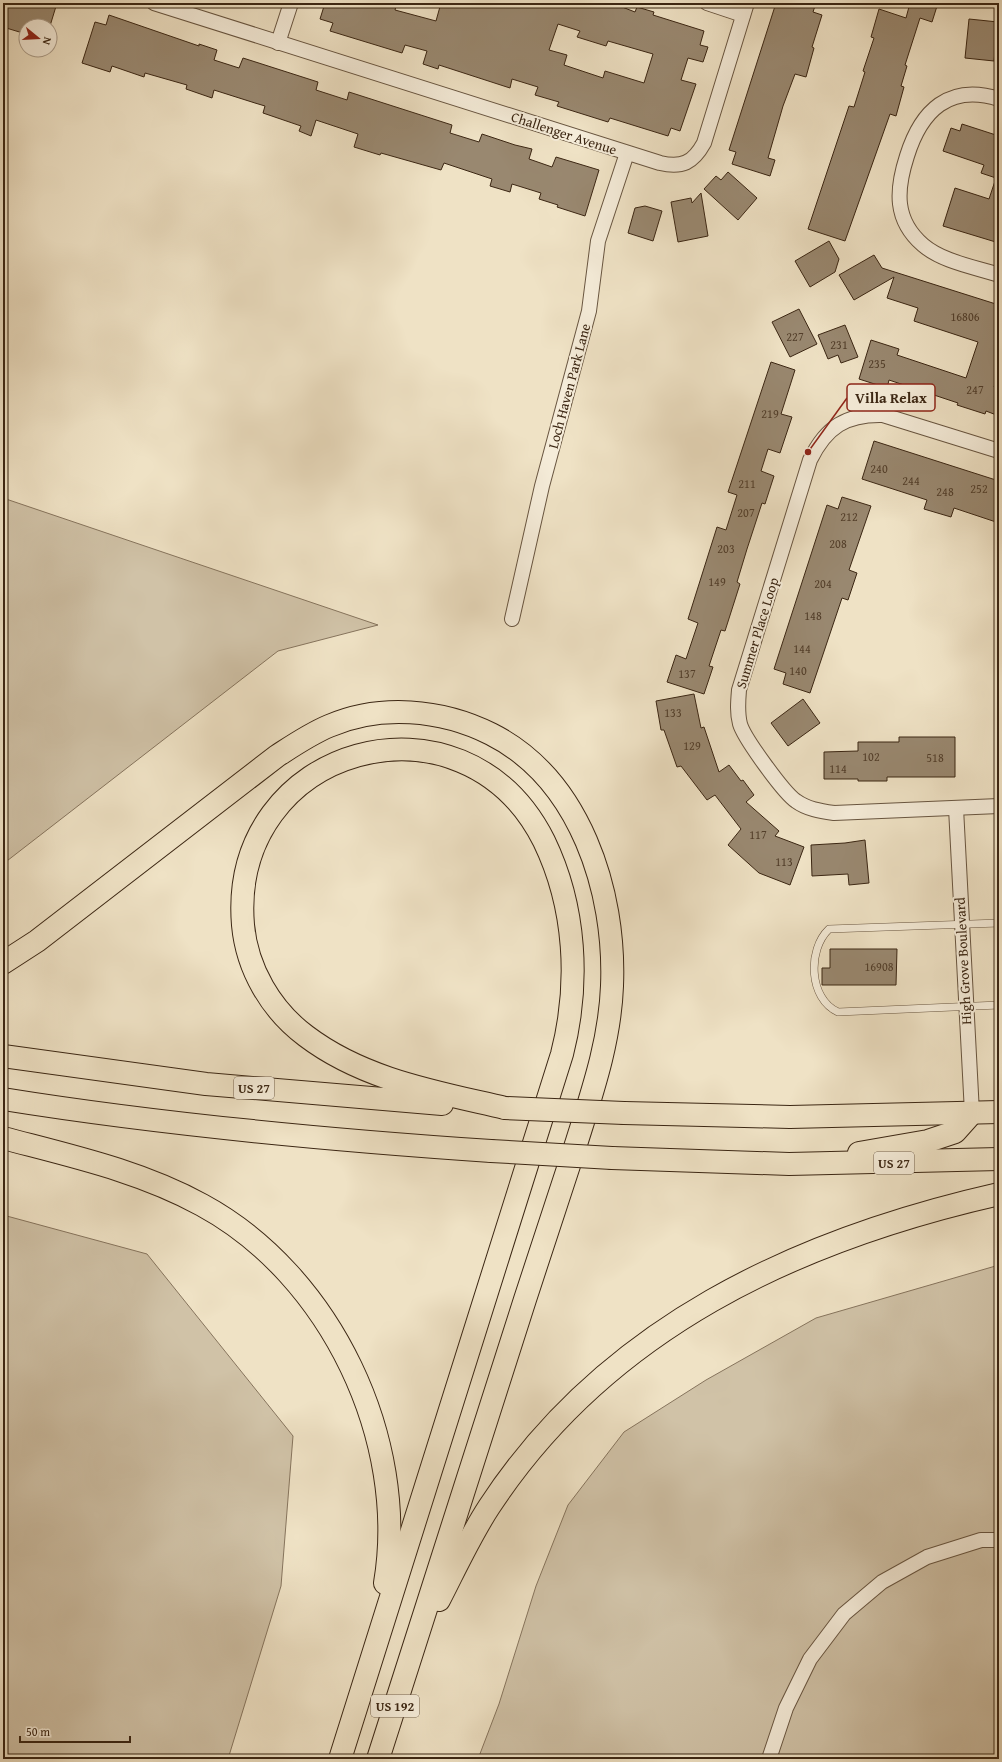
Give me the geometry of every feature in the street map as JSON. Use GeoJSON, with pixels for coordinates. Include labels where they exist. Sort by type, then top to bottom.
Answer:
{"type":"FeatureCollection","features":[{"type":"Feature","properties":{"kind":"highway"},"geometry":{"type":"LineString","coordinates":[[3,963],[43,936],[277,756],[302,740],[329,726],[353,718],[397,712],[420,713],[442,716],[480,729],[510,745],[529,760],[552,783],[571,812],[585,840],[596,869],[610,928],[612,989],[604,1050],[582,1124],[448,1534],[412,1652]]}},
{"type":"Feature","properties":{"kind":"highway"},"geometry":{"type":"LineString","coordinates":[[358,1701],[562,1054],[571,1009],[573,960],[564,900],[551,856],[539,831],[526,811],[512,794],[497,782],[483,772],[456,759],[434,752],[416,750],[397,749],[362,753],[324,768],[306,780],[288,795],[271,814],[248,861],[243,885],[242,910],[244,934],[249,957],[259,981],[271,1001],[288,1020],[306,1036],[328,1051],[354,1065],[404,1083],[505,1108]]}},
{"type":"Feature","properties":{"kind":"highway","name":"US 27"},"geometry":{"type":"LineString","coordinates":[[3,1056],[206,1084],[505,1108],[624,1114],[790,1118],[972,1114],[999,1112]]}},
{"type":"Feature","properties":{"kind":"highway","name":"US 27"},"geometry":{"type":"LineString","coordinates":[[3,1099],[116,1116],[284,1135],[492,1151],[612,1158],[789,1164],[999,1160]]}},
{"type":"Feature","properties":{"kind":"highway"},"geometry":{"type":"LineString","coordinates":[[789,1164],[928,1141],[955,1132],[972,1114]]}},
{"type":"Feature","properties":{"kind":"highway"},"geometry":{"type":"LineString","coordinates":[[3,1138],[131,1172],[204,1206],[230,1222],[277,1262],[296,1282],[332,1334],[349,1362],[363,1392],[381,1452],[389,1510],[387,1568],[383,1596],[358,1701]]}},
{"type":"Feature","properties":{"kind":"highway"},"geometry":{"type":"LineString","coordinates":[[412,1652],[478,1524],[506,1482],[544,1436],[572,1406],[599,1380],[629,1355],[666,1328],[701,1306],[772,1269],[866,1232],[936,1210],[999,1194]]}},
{"type":"Feature","properties":{"kind":"highway","name":"US 192"},"geometry":{"type":"LineString","coordinates":[[378,1759],[412,1652]]}},
{"type":"Feature","properties":{"kind":"highway","name":"US 192"},"geometry":{"type":"LineString","coordinates":[[340,1759],[358,1701]]}},
{"type":"Feature","properties":{"kind":"street","name":"Challenger Avenue"},"geometry":{"type":"LineString","coordinates":[[154,3],[669,165],[682,165],[695,156],[704,143],[745,9]]}},
{"type":"Feature","properties":{"kind":"street"},"geometry":{"type":"LineString","coordinates":[[278,43],[291,3]]}},
{"type":"Feature","properties":{"kind":"street"},"geometry":{"type":"LineString","coordinates":[[707,3],[745,9]]}},
{"type":"Feature","properties":{"kind":"street"},"geometry":{"type":"LineString","coordinates":[[999,99],[982,95],[957,97],[945,101],[926,116],[912,139],[902,170],[898,198],[901,213],[908,228],[924,246],[945,258],[999,275]]}},
{"type":"Feature","properties":{"kind":"street","name":"Loch Haven Park Lane"},"geometry":{"type":"LineString","coordinates":[[512,619],[540,494],[589,311],[598,240],[627,153]]}},
{"type":"Feature","properties":{"kind":"street","name":"Summer Place Loop"},"geometry":{"type":"LineString","coordinates":[[999,451],[883,415],[870,414],[844,421],[825,435],[817,446],[810,460],[739,690],[738,712],[744,734],[786,792],[806,807],[834,813],[999,806]]}},
{"type":"Feature","properties":{"kind":"street","name":"High Grove Boulevard"},"geometry":{"type":"LineString","coordinates":[[956,808],[972,1114]]}},
{"type":"Feature","properties":{"kind":"street"},"geometry":{"type":"LineString","coordinates":[[769,1759],[786,1708],[810,1659],[844,1614],[882,1582],[927,1557],[981,1540],[999,1540]]}},
{"type":"Feature","properties":{"kind":"lane"},"geometry":{"type":"LineString","coordinates":[[999,923],[829,929],[821,936],[818,946],[815,977],[818,992],[824,1002],[829,1008],[838,1012],[999,1005]]}},
{"type":"Feature","properties":{"kind":"shaded area"},"geometry":{"type":"Polygon","coordinates":[[[3,498],[378,625],[278,651],[3,864],[3,498]]]}},
{"type":"Feature","properties":{"kind":"shaded area"},"geometry":{"type":"Polygon","coordinates":[[[3,1215],[147,1254],[293,1436],[281,1586],[228,1759],[3,1759],[3,1215]]]}},
{"type":"Feature","properties":{"kind":"shaded area"},"geometry":{"type":"Polygon","coordinates":[[[999,1265],[999,1759],[478,1759],[499,1704],[536,1586],[568,1505],[624,1432],[706,1380],[816,1318],[999,1265]]]}},
{"type":"Feature","properties":{"kind":"building"},"geometry":{"type":"Polygon","coordinates":[[[3,3],[57,3],[52,18],[18,18],[18,32],[3,27],[3,3]]]}},
{"type":"Feature","properties":{"kind":"building"},"geometry":{"type":"Polygon","coordinates":[[[325,3],[397,3],[395,10],[436,21],[441,3],[612,3],[635,12],[637,7],[654,12],[653,15],[704,31],[700,45],[708,47],[703,62],[688,58],[681,80],[696,84],[680,131],[671,128],[668,136],[610,118],[608,122],[557,106],[559,102],[535,95],[538,87],[512,79],[510,88],[439,65],[438,69],[423,64],[427,51],[405,45],[402,53],[330,31],[333,23],[320,19],[325,3]],[[558,24],[549,50],[567,55],[564,65],[603,78],[605,71],[644,83],[653,54],[608,41],[606,46],[577,37],[580,31],[558,24]]]}},
{"type":"Feature","properties":{"kind":"building"},"geometry":{"type":"Polygon","coordinates":[[[776,3],[816,3],[813,12],[822,15],[812,47],[814,48],[806,77],[795,74],[783,106],[768,158],[775,160],[770,176],[732,164],[736,152],[729,150],[776,3]]]}},
{"type":"Feature","properties":{"kind":"building"},"geometry":{"type":"Polygon","coordinates":[[[910,3],[938,3],[932,22],[920,18],[905,65],[907,66],[901,86],[904,87],[896,116],[890,114],[845,241],[808,229],[849,106],[854,107],[865,72],[863,71],[874,38],[871,37],[879,9],[906,18],[910,3]]]}},
{"type":"Feature","properties":{"kind":"building"},"geometry":{"type":"Polygon","coordinates":[[[109,15],[199,46],[199,44],[217,50],[214,60],[239,68],[243,58],[318,82],[316,90],[347,100],[349,92],[452,125],[450,133],[479,142],[482,134],[532,149],[529,159],[552,167],[556,157],[599,170],[585,216],[557,207],[558,205],[539,199],[541,193],[512,184],[510,192],[490,186],[492,179],[444,163],[441,170],[354,147],[358,134],[316,120],[311,136],[299,131],[301,126],[263,113],[265,106],[214,90],[212,98],[186,89],[187,85],[145,73],[144,77],[112,66],[110,72],[82,63],[95,22],[106,25],[109,15]]]}},
{"type":"Feature","properties":{"kind":"building"},"geometry":{"type":"Polygon","coordinates":[[[969,19],[998,22],[994,61],[965,58],[969,19]]]}},
{"type":"Feature","properties":{"kind":"building"},"geometry":{"type":"Polygon","coordinates":[[[962,124],[999,136],[999,243],[943,226],[955,188],[989,199],[996,178],[981,173],[984,165],[943,151],[951,128],[960,131],[962,124]]]}},
{"type":"Feature","properties":{"kind":"building"},"geometry":{"type":"Polygon","coordinates":[[[728,172],[757,198],[738,220],[704,189],[716,176],[721,180],[728,172]]]}},
{"type":"Feature","properties":{"kind":"building"},"geometry":{"type":"Polygon","coordinates":[[[701,193],[708,236],[678,242],[671,202],[691,198],[692,203],[701,193]]]}},
{"type":"Feature","properties":{"kind":"building"},"geometry":{"type":"Polygon","coordinates":[[[645,206],[662,211],[653,241],[628,233],[635,208],[645,206]]]}},
{"type":"Feature","properties":{"kind":"building"},"geometry":{"type":"Polygon","coordinates":[[[829,241],[839,259],[835,272],[810,287],[795,261],[829,241]]]}},
{"type":"Feature","properties":{"kind":"building"},"geometry":{"type":"Polygon","coordinates":[[[874,255],[882,268],[999,305],[999,371],[994,387],[999,389],[999,416],[986,411],[985,414],[957,405],[958,403],[889,380],[887,388],[859,379],[871,340],[899,349],[897,355],[966,378],[978,342],[914,321],[918,308],[887,298],[894,277],[854,300],[839,275],[874,255]]]}},
{"type":"Feature","properties":{"kind":"building"},"geometry":{"type":"Polygon","coordinates":[[[799,309],[817,344],[790,357],[772,322],[799,309]]]}},
{"type":"Feature","properties":{"kind":"building"},"geometry":{"type":"Polygon","coordinates":[[[845,325],[858,357],[841,363],[838,355],[828,359],[818,335],[845,325]]]}},
{"type":"Feature","properties":{"kind":"building"},"geometry":{"type":"Polygon","coordinates":[[[771,362],[795,370],[781,414],[792,417],[780,453],[768,449],[761,471],[774,476],[765,504],[762,503],[747,549],[737,582],[740,584],[725,631],[721,630],[709,666],[713,667],[704,694],[667,682],[676,655],[686,659],[698,623],[688,619],[717,527],[726,530],[737,495],[728,492],[771,362]]]}},
{"type":"Feature","properties":{"kind":"building"},"geometry":{"type":"Polygon","coordinates":[[[874,441],[999,481],[999,523],[954,508],[951,517],[924,509],[927,500],[862,479],[874,441]]]}},
{"type":"Feature","properties":{"kind":"building"},"geometry":{"type":"Polygon","coordinates":[[[842,497],[871,506],[849,570],[857,573],[848,600],[842,598],[810,693],[783,684],[786,673],[774,669],[827,505],[838,509],[842,497]]]}},
{"type":"Feature","properties":{"kind":"building"},"geometry":{"type":"Polygon","coordinates":[[[694,694],[701,728],[704,727],[719,772],[729,765],[754,795],[746,802],[779,831],[775,836],[804,847],[790,885],[759,873],[728,845],[741,829],[715,795],[707,800],[681,766],[677,767],[664,730],[661,730],[656,701],[694,694]]]}},
{"type":"Feature","properties":{"kind":"building"},"geometry":{"type":"Polygon","coordinates":[[[803,699],[820,723],[788,746],[771,723],[803,699]]]}},
{"type":"Feature","properties":{"kind":"building"},"geometry":{"type":"Polygon","coordinates":[[[899,737],[955,737],[955,777],[887,777],[887,781],[824,779],[824,752],[858,751],[858,742],[899,742],[899,737]]]}},
{"type":"Feature","properties":{"kind":"building"},"geometry":{"type":"Polygon","coordinates":[[[865,840],[869,883],[849,885],[848,874],[812,876],[811,845],[865,840]]]}},
{"type":"Feature","properties":{"kind":"building"},"geometry":{"type":"Polygon","coordinates":[[[830,949],[897,949],[896,985],[822,985],[822,968],[830,968],[830,949]]]}},
{"type":"Feature","properties":{"kind":"place","name":"Villa Relax"},"geometry":{"type":"Point","coordinates":[808,452]}}]}
